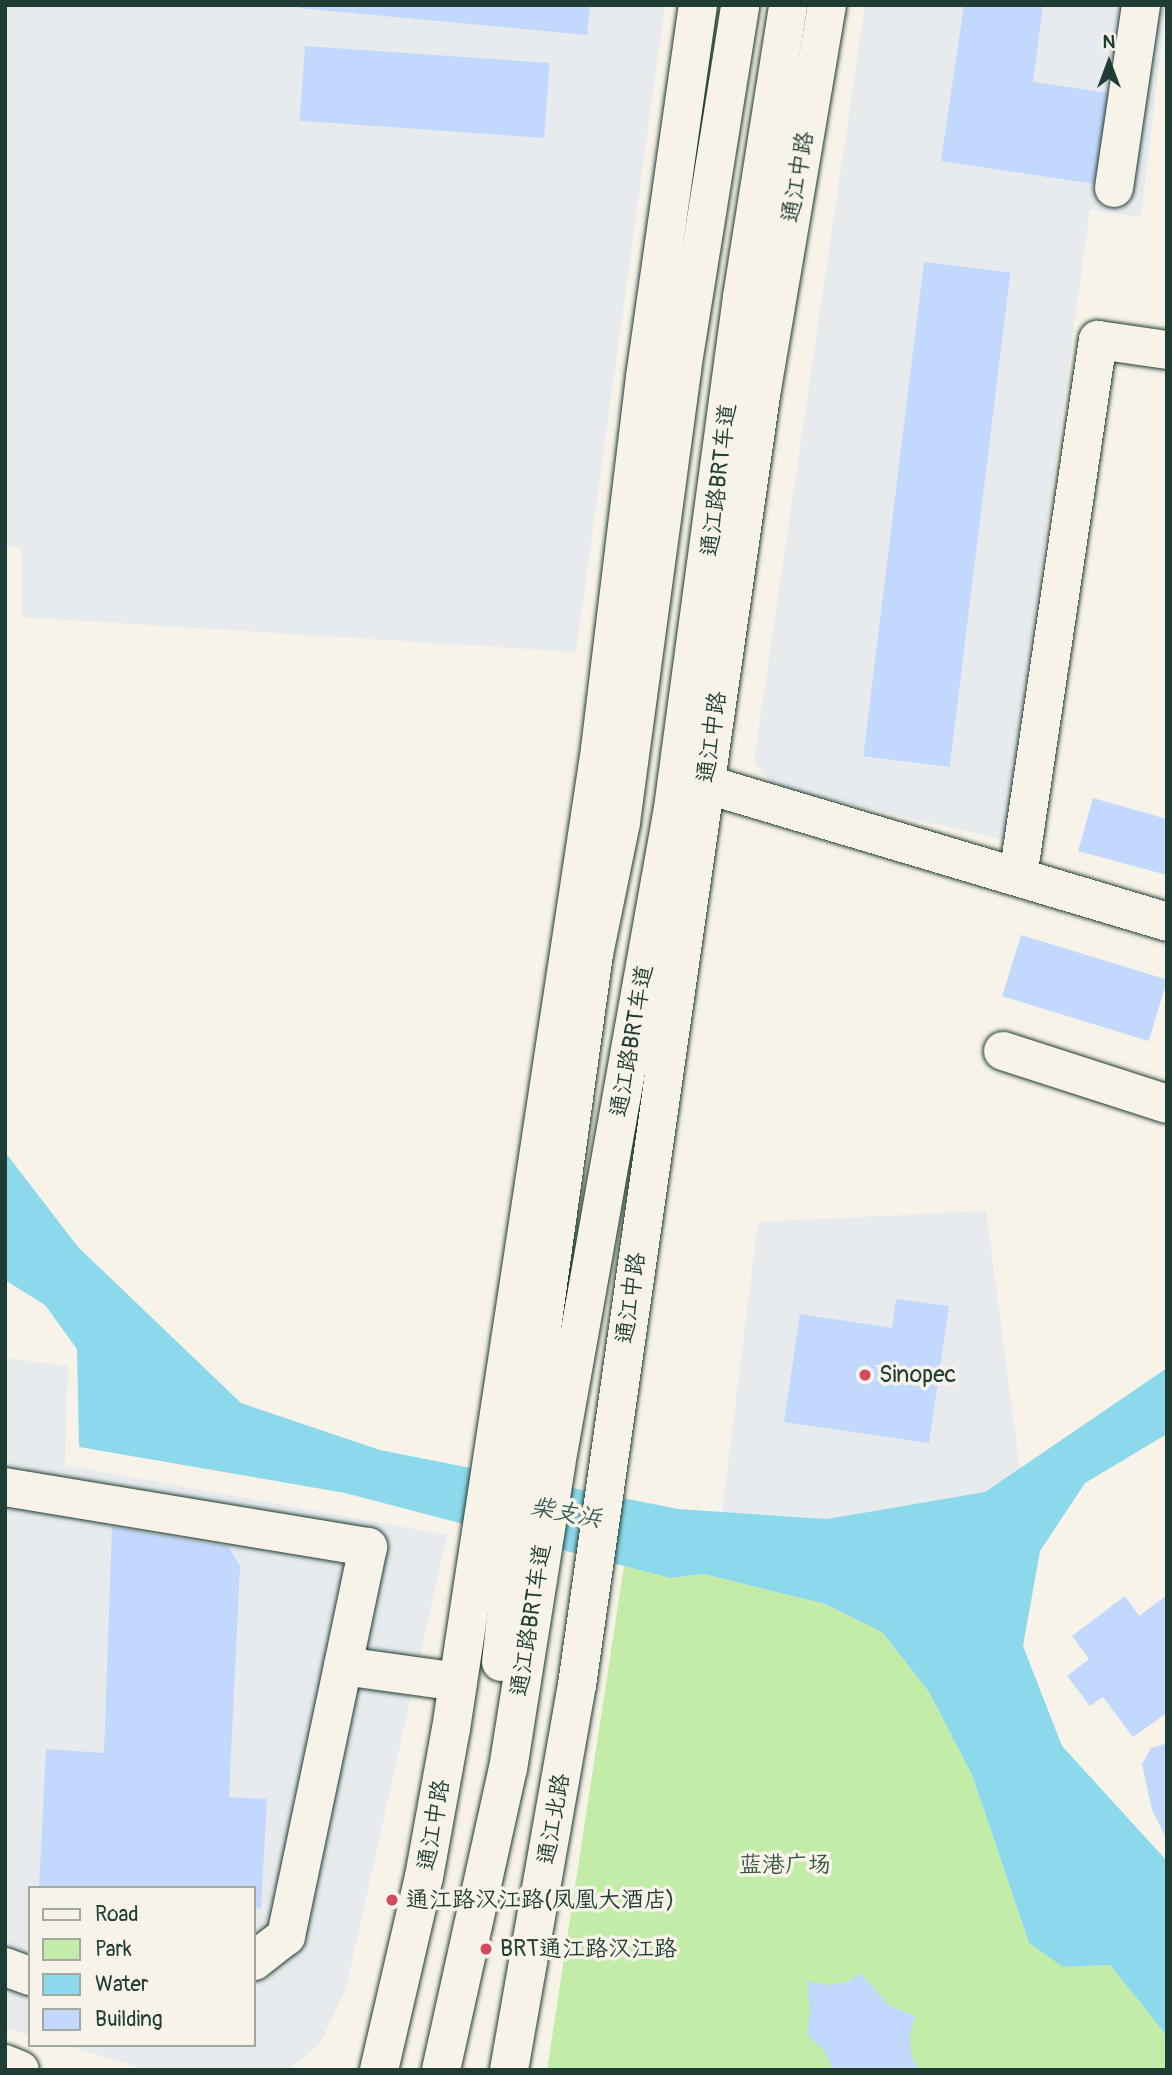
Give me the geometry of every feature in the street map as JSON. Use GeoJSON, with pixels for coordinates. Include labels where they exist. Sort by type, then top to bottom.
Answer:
{"type":"FeatureCollection","features":[{"type":"Feature","properties":{"kind":"main road"},"geometry":{"type":"LineString","coordinates":[[511,1548],[525,1448],[600,749],[645,377],[698,5]]}},
{"type":"Feature","properties":{"kind":"main road","name":"通江路BRT车道"},"geometry":{"type":"LineString","coordinates":[[421,2070],[465,1895],[494,1730],[511,1548],[594,954],[621,822],[682,369],[740,5]]}},
{"type":"Feature","properties":{"kind":"main road","name":"通江路BRT车道"},"geometry":{"type":"LineString","coordinates":[[525,1448],[673,808],[742,297],[788,5]]}},
{"type":"Feature","properties":{"kind":"main road","name":"通江中路"},"geometry":{"type":"LineString","coordinates":[[592,1568],[762,389],[827,5]]}},
{"type":"Feature","properties":{"kind":"main road"},"geometry":{"type":"LineString","coordinates":[[1114,188],[1141,5]]}},
{"type":"Feature","properties":{"kind":"main road"},"geometry":{"type":"LineString","coordinates":[[1018,877],[1098,340],[1167,350]]}},
{"type":"Feature","properties":{"kind":"main road"},"geometry":{"type":"LineString","coordinates":[[705,784],[1167,922]]}},
{"type":"Feature","properties":{"kind":"main road"},"geometry":{"type":"LineString","coordinates":[[1003,1051],[1167,1104]]}},
{"type":"Feature","properties":{"kind":"main road"},"geometry":{"type":"LineString","coordinates":[[5,1487],[368,1547],[286,1936],[256,1959]]}},
{"type":"Feature","properties":{"kind":"main road","name":"通江路BRT车道"},"geometry":{"type":"LineString","coordinates":[[440,2070],[508,1769],[511,1548]]}},
{"type":"Feature","properties":{"kind":"main road","name":"通江中路"},"geometry":{"type":"LineString","coordinates":[[379,2070],[424,1877],[458,1682],[511,1548]]}},
{"type":"Feature","properties":{"kind":"main road","name":"通江北路"},"geometry":{"type":"LineString","coordinates":[[509,2070],[577,1685],[592,1568]]}},
{"type":"Feature","properties":{"kind":"main road"},"geometry":{"type":"LineString","coordinates":[[343,1666],[458,1682]]}},
{"type":"Feature","properties":{"kind":"main road"},"geometry":{"type":"LineString","coordinates":[[5,1967],[28,1975]]}},
{"type":"Feature","properties":{"kind":"main road"},"geometry":{"type":"LineString","coordinates":[[5,2064],[20,2070]]}},
{"type":"Feature","properties":{"kind":"shaded area"},"geometry":{"type":"Polygon","coordinates":[[[5,5],[665,5],[576,652],[21,617],[21,547],[5,547],[5,5]]]}},
{"type":"Feature","properties":{"kind":"shaded area"},"geometry":{"type":"Polygon","coordinates":[[[865,5],[1166,5],[1141,217],[1090,209],[1004,840],[772,786],[754,760],[865,5]]]}},
{"type":"Feature","properties":{"kind":"shaded area"},"geometry":{"type":"Polygon","coordinates":[[[986,1211],[1020,1469],[985,1492],[827,1519],[722,1512],[758,1222],[986,1211]]]}},
{"type":"Feature","properties":{"kind":"shaded area"},"geometry":{"type":"Polygon","coordinates":[[[5,1358],[68,1366],[65,1465],[447,1535],[346,1988],[320,2044],[288,2070],[148,2070],[71,2047],[256,2047],[256,1886],[28,1886],[28,2034],[5,2028],[5,1358]]]}},
{"type":"Feature","properties":{"kind":"green space","name":"蓝港广场"},"geometry":{"type":"Polygon","coordinates":[[[624,1566],[670,1578],[704,1574],[825,1604],[882,1632],[929,1692],[972,1775],[1029,1943],[1064,1967],[1110,1965],[1167,2036],[1167,2070],[547,2070],[624,1566]]]}},
{"type":"Feature","properties":{"kind":"water","name":"柴支浜"},"geometry":{"type":"Polygon","coordinates":[[[5,1152],[78,1247],[241,1403],[380,1450],[678,1509],[827,1519],[985,1492],[1167,1368],[1167,1434],[1085,1483],[1040,1551],[1023,1646],[1062,1746],[1167,1861],[1167,2036],[1110,1965],[1063,1967],[1029,1943],[972,1775],[929,1692],[882,1632],[825,1604],[704,1574],[670,1578],[345,1493],[79,1447],[77,1349],[45,1305],[5,1280],[5,1152]]]}},
{"type":"Feature","properties":{"kind":"building"},"geometry":{"type":"Polygon","coordinates":[[[299,5],[590,5],[587,35],[299,8],[299,5]]]}},
{"type":"Feature","properties":{"kind":"building"},"geometry":{"type":"Polygon","coordinates":[[[964,5],[1043,5],[1033,82],[1109,93],[1095,184],[941,161],[964,5]]]}},
{"type":"Feature","properties":{"kind":"building"},"geometry":{"type":"Polygon","coordinates":[[[305,46],[549,63],[544,138],[300,121],[305,46]]]}},
{"type":"Feature","properties":{"kind":"building"},"geometry":{"type":"Polygon","coordinates":[[[924,262],[1010,273],[950,767],[863,756],[924,262]]]}},
{"type":"Feature","properties":{"kind":"building"},"geometry":{"type":"Polygon","coordinates":[[[1093,798],[1167,819],[1167,875],[1078,851],[1093,798]]]}},
{"type":"Feature","properties":{"kind":"building"},"geometry":{"type":"Polygon","coordinates":[[[1021,935],[1167,980],[1149,1041],[1002,996],[1021,935]]]}},
{"type":"Feature","properties":{"kind":"building","name":"Sinopec"},"geometry":{"type":"Polygon","coordinates":[[[896,1299],[949,1306],[929,1443],[784,1422],[800,1314],[892,1328],[896,1299]]]}},
{"type":"Feature","properties":{"kind":"building"},"geometry":{"type":"Polygon","coordinates":[[[112,1527],[229,1547],[240,1566],[229,1797],[267,1799],[261,1909],[256,1908],[256,1886],[39,1886],[46,1749],[104,1753],[112,1527]]]}},
{"type":"Feature","properties":{"kind":"building"},"geometry":{"type":"Polygon","coordinates":[[[1167,1595],[1167,1713],[1133,1737],[1103,1697],[1090,1706],[1067,1676],[1089,1659],[1072,1636],[1125,1596],[1139,1616],[1167,1595]]]}},
{"type":"Feature","properties":{"kind":"building"},"geometry":{"type":"Polygon","coordinates":[[[1167,1743],[1167,1840],[1152,1810],[1142,1764],[1151,1748],[1167,1743]]]}},
{"type":"Feature","properties":{"kind":"building"},"geometry":{"type":"Polygon","coordinates":[[[860,1973],[890,2006],[915,2016],[910,2035],[911,2056],[919,2070],[834,2070],[823,2049],[807,2035],[810,2012],[807,1981],[827,1985],[848,1982],[860,1973]]]}},
{"type":"Feature","properties":{"kind":"place","name":"Sinopec"},"geometry":{"type":"Point","coordinates":[865,1375]}},
{"type":"Feature","properties":{"kind":"place","name":"通江路汉江路(凤凰大酒店)"},"geometry":{"type":"Point","coordinates":[392,1900]}},
{"type":"Feature","properties":{"kind":"place","name":"BRT通江路汉江路"},"geometry":{"type":"Point","coordinates":[486,1949]}}]}
